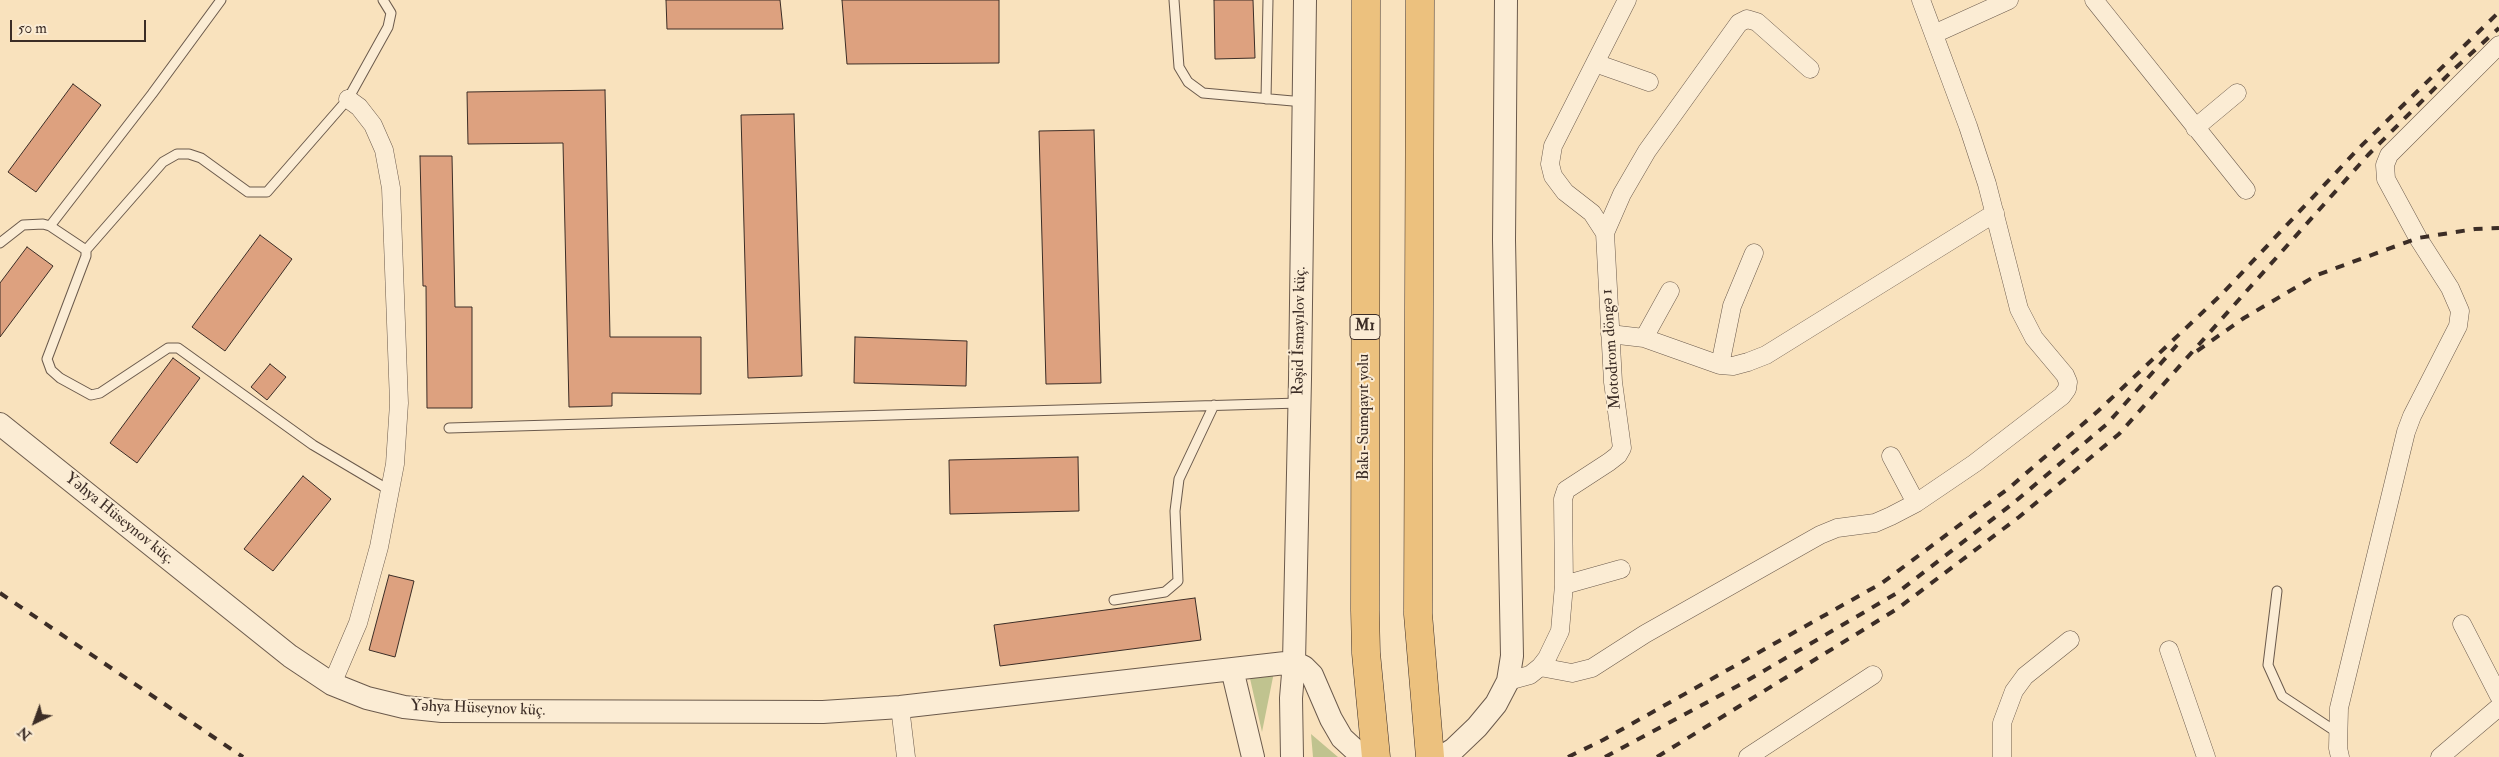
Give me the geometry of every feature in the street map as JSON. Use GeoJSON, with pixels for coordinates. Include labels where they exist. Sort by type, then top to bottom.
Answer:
{"type":"FeatureCollection","features":[{"type":"Feature","properties":{"kind":"highway","name":"Bakı-Sumqayıt yolu"},"geometry":{"type":"LineString","coordinates":[[1366,0],[1366,653],[1376,757]]}},
{"type":"Feature","properties":{"kind":"highway"},"geometry":{"type":"LineString","coordinates":[[1420,0],[1418,614],[1430,757]]}},
{"type":"Feature","properties":{"kind":"street","name":"Rəşid İsmayılov küç."},"geometry":{"type":"LineString","coordinates":[[1291,698],[1294,662],[1305,0]]}},
{"type":"Feature","properties":{"kind":"street"},"geometry":{"type":"LineString","coordinates":[[1441,757],[1454,749],[1477,728],[1496,704],[1508,681],[1512,656],[1504,240],[1506,0]]}},
{"type":"Feature","properties":{"kind":"street"},"geometry":{"type":"LineString","coordinates":[[1606,233],[1592,213],[1565,192],[1553,176],[1550,164],[1553,146],[1627,0]]}},
{"type":"Feature","properties":{"kind":"street"},"geometry":{"type":"LineString","coordinates":[[1508,681],[1530,674],[1540,667],[1572,673],[1592,668],[1645,634],[1820,535],[1837,528],[1875,523],[1916,503],[2022,428],[2062,396],[2067,389],[2068,382],[2065,375],[2034,338],[2019,308],[1994,212],[1968,126],[1921,0]]}},
{"type":"Feature","properties":{"kind":"street"},"geometry":{"type":"LineString","coordinates":[[1934,34],[2010,0]]}},
{"type":"Feature","properties":{"kind":"street"},"geometry":{"type":"LineString","coordinates":[[2094,0],[2246,190]]}},
{"type":"Feature","properties":{"kind":"street"},"geometry":{"type":"LineString","coordinates":[[1606,233],[1622,194],[1647,151],[1739,23],[1747,19],[1757,22],[1810,70]]}},
{"type":"Feature","properties":{"kind":"street"},"geometry":{"type":"LineString","coordinates":[[2340,757],[2338,733],[2339,708],[2406,432],[2412,416],[2458,326],[2460,311],[2450,288],[2418,238],[2386,178],[2385,165],[2389,155],[2499,45]]}},
{"type":"Feature","properties":{"kind":"street"},"geometry":{"type":"LineString","coordinates":[[1595,63],[1649,82]]}},
{"type":"Feature","properties":{"kind":"street"},"geometry":{"type":"LineString","coordinates":[[2195,128],[2236,93]]}},
{"type":"Feature","properties":{"kind":"street"},"geometry":{"type":"LineString","coordinates":[[332,684],[358,623],[379,547],[395,464],[399,403],[391,188],[384,150],[373,125],[359,107],[348,99]]}},
{"type":"Feature","properties":{"kind":"street"},"geometry":{"type":"LineString","coordinates":[[1610,334],[1644,338],[1720,365],[1733,366],[1766,355],[1994,212]]}},
{"type":"Feature","properties":{"kind":"street","name":"Motodrom döngə 1"},"geometry":{"type":"LineString","coordinates":[[1540,667],[1548,658],[1560,631],[1564,585],[1562,499],[1566,490],[1609,462],[1618,455],[1622,448],[1616,412],[1610,334],[1606,233]]}},
{"type":"Feature","properties":{"kind":"street"},"geometry":{"type":"LineString","coordinates":[[1720,365],[1732,306],[1754,253]]}},
{"type":"Feature","properties":{"kind":"street"},"geometry":{"type":"LineString","coordinates":[[1644,338],[1670,291]]}},
{"type":"Feature","properties":{"kind":"street","name":"Yəhya Hüseynov küç."},"geometry":{"type":"LineString","coordinates":[[0,424],[283,651],[332,684],[367,698],[404,707],[442,711],[823,712],[900,707],[1294,662]]}},
{"type":"Feature","properties":{"kind":"street"},"geometry":{"type":"LineString","coordinates":[[1891,456],[1916,503]]}},
{"type":"Feature","properties":{"kind":"street"},"geometry":{"type":"LineString","coordinates":[[1564,585],[1621,569]]}},
{"type":"Feature","properties":{"kind":"street"},"geometry":{"type":"LineString","coordinates":[[2462,624],[2499,696]]}},
{"type":"Feature","properties":{"kind":"street"},"geometry":{"type":"LineString","coordinates":[[2002,757],[2002,723],[2014,691],[2025,676],[2070,640]]}},
{"type":"Feature","properties":{"kind":"street"},"geometry":{"type":"LineString","coordinates":[[2169,650],[2206,757]]}},
{"type":"Feature","properties":{"kind":"street"},"geometry":{"type":"LineString","coordinates":[[1294,662],[1304,667],[1312,675],[1331,720],[1342,738],[1354,749],[1370,757]]}},
{"type":"Feature","properties":{"kind":"street"},"geometry":{"type":"LineString","coordinates":[[1232,669],[1253,757]]}},
{"type":"Feature","properties":{"kind":"street"},"geometry":{"type":"LineString","coordinates":[[1748,757],[1872,675]]}},
{"type":"Feature","properties":{"kind":"street"},"geometry":{"type":"LineString","coordinates":[[1275,757],[1291,698]]}},
{"type":"Feature","properties":{"kind":"street"},"geometry":{"type":"LineString","coordinates":[[1291,698],[1292,757]]}},
{"type":"Feature","properties":{"kind":"street"},"geometry":{"type":"LineString","coordinates":[[900,707],[906,757]]}},
{"type":"Feature","properties":{"kind":"street"},"geometry":{"type":"LineString","coordinates":[[2440,757],[2499,707]]}},
{"type":"Feature","properties":{"kind":"lane"},"geometry":{"type":"LineString","coordinates":[[50,226],[152,94],[221,0]]}},
{"type":"Feature","properties":{"kind":"lane"},"geometry":{"type":"LineString","coordinates":[[384,0],[391,12],[388,26],[348,99],[267,192],[248,192],[201,158],[177,154],[163,162],[86,250],[86,256],[47,359],[51,370],[60,378],[90,395],[100,393],[168,348],[178,348],[305,439],[389,490]]}},
{"type":"Feature","properties":{"kind":"lane"},"geometry":{"type":"LineString","coordinates":[[1174,0],[1179,67],[1188,82],[1203,93],[1304,102]]}},
{"type":"Feature","properties":{"kind":"lane"},"geometry":{"type":"LineString","coordinates":[[1266,99],[1268,0]]}},
{"type":"Feature","properties":{"kind":"lane"},"geometry":{"type":"LineString","coordinates":[[0,244],[23,225],[50,226],[86,250]]}},
{"type":"Feature","properties":{"kind":"lane"},"geometry":{"type":"LineString","coordinates":[[449,428],[1299,403]]}},
{"type":"Feature","properties":{"kind":"lane"},"geometry":{"type":"LineString","coordinates":[[1114,600],[1165,592],[1178,581],[1175,511],[1179,479],[1214,405]]}},
{"type":"Feature","properties":{"kind":"lane"},"geometry":{"type":"LineString","coordinates":[[2277,592],[2268,665],[2282,696],[2338,733]]}},
{"type":"Feature","properties":{"kind":"green space"},"geometry":{"type":"Polygon","coordinates":[[[1274,672],[1262,732],[1249,674],[1274,672]]]}},
{"type":"Feature","properties":{"kind":"green space"},"geometry":{"type":"Polygon","coordinates":[[[1311,734],[1338,757],[1313,757],[1311,734]]]}},
{"type":"Feature","properties":{"kind":"building"},"geometry":{"type":"Polygon","coordinates":[[[666,0],[780,0],[783,29],[667,29],[666,0]]]}},
{"type":"Feature","properties":{"kind":"building"},"geometry":{"type":"Polygon","coordinates":[[[842,0],[999,0],[999,63],[847,64],[842,0]]]}},
{"type":"Feature","properties":{"kind":"building"},"geometry":{"type":"Polygon","coordinates":[[[1214,0],[1253,0],[1255,58],[1215,59],[1214,0]]]}},
{"type":"Feature","properties":{"kind":"building"},"geometry":{"type":"Polygon","coordinates":[[[73,84],[101,105],[36,192],[8,172],[73,84]]]}},
{"type":"Feature","properties":{"kind":"building"},"geometry":{"type":"Polygon","coordinates":[[[605,90],[610,337],[701,337],[701,394],[612,393],[612,406],[569,407],[563,143],[468,144],[467,92],[605,90]]]}},
{"type":"Feature","properties":{"kind":"building"},"geometry":{"type":"Polygon","coordinates":[[[794,114],[802,376],[748,378],[741,115],[794,114]]]}},
{"type":"Feature","properties":{"kind":"building"},"geometry":{"type":"Polygon","coordinates":[[[1094,130],[1101,383],[1046,384],[1039,131],[1094,130]]]}},
{"type":"Feature","properties":{"kind":"building"},"geometry":{"type":"Polygon","coordinates":[[[420,156],[452,156],[455,307],[472,307],[472,408],[427,408],[426,286],[423,286],[420,156]]]}},
{"type":"Feature","properties":{"kind":"building"},"geometry":{"type":"Polygon","coordinates":[[[260,235],[292,259],[225,351],[192,327],[260,235]]]}},
{"type":"Feature","properties":{"kind":"building"},"geometry":{"type":"Polygon","coordinates":[[[27,247],[53,266],[0,337],[0,283],[27,247]]]}},
{"type":"Feature","properties":{"kind":"building"},"geometry":{"type":"Polygon","coordinates":[[[855,337],[967,341],[966,386],[854,383],[855,337]]]}},
{"type":"Feature","properties":{"kind":"building"},"geometry":{"type":"Polygon","coordinates":[[[173,358],[200,378],[137,463],[110,443],[173,358]]]}},
{"type":"Feature","properties":{"kind":"building"},"geometry":{"type":"Polygon","coordinates":[[[270,364],[286,377],[267,400],[251,387],[270,364]]]}},
{"type":"Feature","properties":{"kind":"building"},"geometry":{"type":"Polygon","coordinates":[[[1078,457],[1079,511],[950,514],[949,460],[1078,457]]]}},
{"type":"Feature","properties":{"kind":"building"},"geometry":{"type":"Polygon","coordinates":[[[303,476],[331,499],[273,571],[244,549],[303,476]]]}},
{"type":"Feature","properties":{"kind":"building"},"geometry":{"type":"Polygon","coordinates":[[[389,575],[414,581],[395,657],[369,650],[389,575]]]}},
{"type":"Feature","properties":{"kind":"building"},"geometry":{"type":"Polygon","coordinates":[[[1195,598],[1201,640],[1000,666],[994,625],[1195,598]]]}},
{"type":"Feature","properties":{"kind":"railway"},"geometry":{"type":"LineString","coordinates":[[1568,757],[1603,740],[1882,583],[2009,488],[2098,411],[2222,294],[2359,148],[2499,12]]}},
{"type":"Feature","properties":{"kind":"railway"},"geometry":{"type":"LineString","coordinates":[[1657,757],[1897,609],[2019,517],[2119,434],[2368,155],[2451,72],[2499,28]]}},
{"type":"Feature","properties":{"kind":"railway"},"geometry":{"type":"LineString","coordinates":[[2197,351],[2244,318],[2317,275],[2418,238],[2475,229],[2499,228]]}},
{"type":"Feature","properties":{"kind":"railway"},"geometry":{"type":"LineString","coordinates":[[1605,757],[1743,683],[1897,593],[2011,505],[2107,424],[2177,345]]}},
{"type":"Feature","properties":{"kind":"railway"},"geometry":{"type":"LineString","coordinates":[[0,593],[243,757]]}}]}
